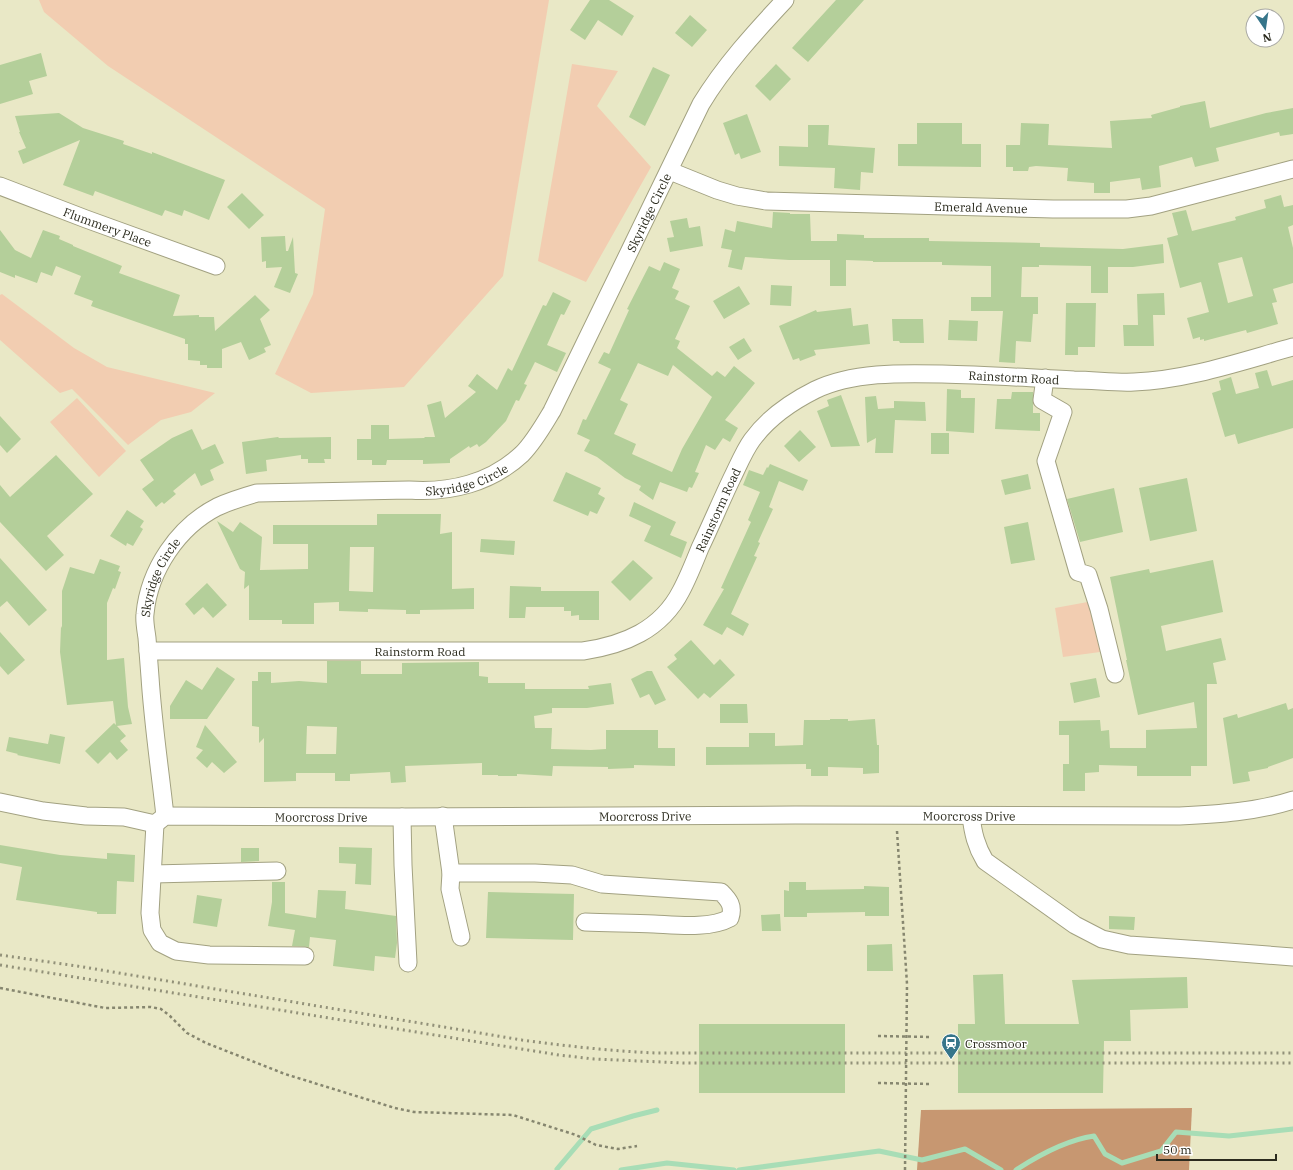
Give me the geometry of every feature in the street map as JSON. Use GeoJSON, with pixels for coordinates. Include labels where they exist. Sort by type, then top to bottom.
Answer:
{"type":"FeatureCollection","features":[{"type":"Feature","properties":{"kind":"street","name":"Skyridge Circle"},"geometry":{"type":"LineString","coordinates":[[305,956],[209,955],[176,951],[160,943],[152,930],[151,918],[153,874],[160,820],[144,615],[147,597],[154,577],[177,539],[193,523],[216,508],[236,499],[257,493],[445,490],[463,486],[496,474],[522,453],[541,428],[555,405],[670,171],[701,104],[712,85],[785,0]]}},
{"type":"Feature","properties":{"kind":"street","name":"Emerald Avenue"},"geometry":{"type":"LineString","coordinates":[[670,171],[717,190],[737,196],[766,201],[1127,209],[1151,206],[1293,169]]}},
{"type":"Feature","properties":{"kind":"street","name":"Flummery Place"},"geometry":{"type":"LineString","coordinates":[[0,186],[216,266]]}},
{"type":"Feature","properties":{"kind":"street","name":"Rainstorm Road"},"geometry":{"type":"LineString","coordinates":[[148,651],[583,652],[606,648],[641,634],[670,608],[680,593],[720,505],[752,441],[766,424],[783,409],[799,398],[819,388],[862,376],[888,374],[927,374],[1134,382],[1160,380],[1218,367],[1293,347]]}},
{"type":"Feature","properties":{"kind":"street"},"geometry":{"type":"LineString","coordinates":[[1045,378],[1042,400],[1063,412],[1046,461],[1078,572],[1088,575],[1099,609],[1115,674]]}},
{"type":"Feature","properties":{"kind":"street","name":"Moorcross Drive"},"geometry":{"type":"LineString","coordinates":[[0,802],[43,811],[86,816],[160,820],[443,816],[1192,815],[1235,812],[1268,807],[1293,800]]}},
{"type":"Feature","properties":{"kind":"street"},"geometry":{"type":"LineString","coordinates":[[443,816],[451,873],[450,889],[461,937]]}},
{"type":"Feature","properties":{"kind":"street"},"geometry":{"type":"LineString","coordinates":[[971,816],[974,837],[979,851],[985,861],[1075,925],[1102,939],[1128,945],[1293,957]]}},
{"type":"Feature","properties":{"kind":"street"},"geometry":{"type":"LineString","coordinates":[[402,817],[408,963]]}},
{"type":"Feature","properties":{"kind":"street"},"geometry":{"type":"LineString","coordinates":[[153,874],[277,871]]}},
{"type":"Feature","properties":{"kind":"street"},"geometry":{"type":"LineString","coordinates":[[451,873],[535,872],[572,875],[602,884],[618,886],[721,892],[729,900],[732,906],[730,918],[723,922],[714,923],[670,924],[585,922]]}},
{"type":"Feature","properties":{"kind":"path"},"geometry":{"type":"LineString","coordinates":[[896,816],[907,984],[905,1170]]}},
{"type":"Feature","properties":{"kind":"path"},"geometry":{"type":"LineString","coordinates":[[0,988],[105,1008],[151,1007],[161,1009],[187,1033],[206,1043],[285,1074],[395,1108],[414,1112],[513,1114],[576,1135],[596,1145],[618,1149],[637,1146]]}},
{"type":"Feature","properties":{"kind":"path"},"geometry":{"type":"LineString","coordinates":[[878,1036],[931,1037]]}},
{"type":"Feature","properties":{"kind":"path"},"geometry":{"type":"LineString","coordinates":[[878,1083],[930,1084]]}},
{"type":"Feature","properties":{"kind":"shaded area"},"geometry":{"type":"Polygon","coordinates":[[[39,0],[549,0],[503,276],[404,387],[311,393],[275,374],[313,294],[325,209],[108,66],[44,12],[39,0]]]}},
{"type":"Feature","properties":{"kind":"shaded area"},"geometry":{"type":"Polygon","coordinates":[[[572,64],[618,71],[597,106],[651,167],[586,282],[538,261],[572,64]]]}},
{"type":"Feature","properties":{"kind":"shaded area"},"geometry":{"type":"Polygon","coordinates":[[[2,294],[74,348],[107,367],[215,393],[191,412],[161,420],[128,445],[72,389],[60,393],[0,340],[0,295],[2,294]]]}},
{"type":"Feature","properties":{"kind":"shaded area"},"geometry":{"type":"Polygon","coordinates":[[[77,398],[126,451],[99,477],[50,422],[77,398]]]}},
{"type":"Feature","properties":{"kind":"shaded area"},"geometry":{"type":"Polygon","coordinates":[[[1093,601],[1100,652],[1063,657],[1055,608],[1093,601]]]}},
{"type":"Feature","properties":{"kind":"shaded area"},"geometry":{"type":"Polygon","coordinates":[[[1192,1108],[1189,1170],[917,1170],[921,1110],[1192,1108]]]}},
{"type":"Feature","properties":{"kind":"building"},"geometry":{"type":"Polygon","coordinates":[[[590,0],[609,0],[634,16],[622,36],[598,20],[585,40],[570,30],[590,0]]]}},
{"type":"Feature","properties":{"kind":"building"},"geometry":{"type":"Polygon","coordinates":[[[836,0],[864,0],[808,62],[792,48],[836,0]]]}},
{"type":"Feature","properties":{"kind":"building"},"geometry":{"type":"Polygon","coordinates":[[[690,15],[707,30],[692,47],[675,33],[690,15]]]}},
{"type":"Feature","properties":{"kind":"building"},"geometry":{"type":"Polygon","coordinates":[[[41,53],[47,76],[29,81],[33,94],[0,104],[0,65],[41,53]]]}},
{"type":"Feature","properties":{"kind":"building"},"geometry":{"type":"Polygon","coordinates":[[[776,64],[791,79],[770,101],[755,86],[776,64]]]}},
{"type":"Feature","properties":{"kind":"building"},"geometry":{"type":"Polygon","coordinates":[[[653,67],[670,75],[645,126],[629,117],[653,67]]]}},
{"type":"Feature","properties":{"kind":"building"},"geometry":{"type":"Polygon","coordinates":[[[1205,101],[1210,128],[1266,113],[1293,108],[1293,134],[1280,136],[1279,132],[1216,148],[1219,161],[1195,167],[1192,157],[1159,166],[1161,187],[1142,190],[1140,178],[1110,182],[1110,193],[1094,193],[1094,183],[1067,181],[1068,168],[1036,166],[1029,167],[1028,171],[1013,171],[1013,167],[1006,167],[1006,145],[1020,145],[1021,123],[1049,124],[1048,145],[1112,148],[1110,121],[1152,118],[1151,115],[1180,106],[1205,101]]]}},
{"type":"Feature","properties":{"kind":"building"},"geometry":{"type":"Polygon","coordinates":[[[59,113],[83,128],[124,141],[123,144],[152,154],[152,152],[225,180],[209,220],[184,210],[182,216],[165,210],[162,216],[95,191],[93,196],[63,185],[80,140],[23,164],[18,151],[26,148],[19,132],[15,116],[59,113]]]}},
{"type":"Feature","properties":{"kind":"building"},"geometry":{"type":"Polygon","coordinates":[[[747,114],[761,152],[741,159],[739,153],[735,155],[723,123],[747,114]]]}},
{"type":"Feature","properties":{"kind":"building"},"geometry":{"type":"Polygon","coordinates":[[[917,123],[962,123],[962,144],[981,144],[981,167],[898,166],[898,144],[917,144],[917,123]]]}},
{"type":"Feature","properties":{"kind":"building"},"geometry":{"type":"Polygon","coordinates":[[[808,125],[829,125],[828,145],[875,148],[873,173],[861,172],[860,190],[834,188],[835,168],[779,166],[779,146],[808,147],[808,125]]]}},
{"type":"Feature","properties":{"kind":"building"},"geometry":{"type":"Polygon","coordinates":[[[242,193],[264,215],[249,229],[227,207],[242,193]]]}},
{"type":"Feature","properties":{"kind":"building"},"geometry":{"type":"Polygon","coordinates":[[[1281,195],[1284,207],[1293,205],[1293,225],[1288,227],[1293,248],[1293,283],[1273,289],[1277,302],[1272,303],[1278,324],[1247,333],[1246,330],[1204,341],[1204,339],[1200,340],[1200,337],[1193,339],[1187,318],[1209,312],[1201,282],[1180,288],[1167,238],[1178,235],[1172,213],[1186,210],[1192,231],[1236,220],[1235,217],[1266,208],[1264,200],[1281,195]],[[1242,257],[1218,263],[1228,303],[1253,296],[1242,257]]]}},
{"type":"Feature","properties":{"kind":"building"},"geometry":{"type":"Polygon","coordinates":[[[773,212],[810,214],[811,241],[837,241],[837,234],[864,235],[864,238],[929,238],[929,241],[1040,243],[1040,247],[1123,249],[1163,244],[1164,263],[1133,267],[1108,267],[1108,293],[1091,293],[1091,266],[1039,265],[1039,267],[1022,267],[1021,297],[1038,297],[1038,314],[1033,314],[1031,342],[1016,341],[1015,363],[999,362],[1003,311],[971,311],[971,297],[991,297],[991,266],[942,265],[942,262],[873,262],[846,260],[846,286],[830,286],[830,260],[789,260],[745,257],[742,270],[728,267],[732,250],[721,248],[725,229],[735,232],[737,221],[772,228],[773,212]]]}},
{"type":"Feature","properties":{"kind":"building"},"geometry":{"type":"Polygon","coordinates":[[[687,218],[689,228],[700,226],[703,246],[670,252],[667,238],[674,237],[670,221],[687,218]]]}},
{"type":"Feature","properties":{"kind":"building"},"geometry":{"type":"Polygon","coordinates":[[[0,230],[15,250],[31,258],[43,230],[60,236],[59,239],[73,246],[122,266],[119,273],[180,295],[173,316],[199,315],[199,317],[214,317],[215,331],[255,295],[270,310],[260,319],[271,345],[264,348],[266,352],[249,360],[241,342],[222,349],[222,368],[207,368],[207,365],[200,365],[200,361],[188,360],[188,344],[185,344],[185,339],[91,306],[93,301],[74,294],[81,276],[56,266],[52,276],[41,272],[37,283],[15,275],[15,278],[0,272],[0,230]]]}},
{"type":"Feature","properties":{"kind":"building"},"geometry":{"type":"Polygon","coordinates":[[[285,236],[286,251],[288,251],[293,237],[295,273],[298,274],[290,293],[274,287],[282,267],[266,268],[266,261],[262,262],[261,237],[285,236]]]}},
{"type":"Feature","properties":{"kind":"building"},"geometry":{"type":"Polygon","coordinates":[[[664,262],[680,269],[672,288],[679,291],[675,299],[690,306],[675,339],[680,341],[677,348],[712,376],[717,371],[725,377],[734,366],[755,383],[725,420],[738,428],[730,442],[723,438],[715,450],[706,445],[695,472],[699,473],[692,488],[689,487],[687,492],[660,482],[653,500],[639,490],[641,486],[625,478],[597,457],[584,451],[590,440],[577,434],[583,419],[586,420],[611,369],[598,363],[604,352],[609,354],[629,310],[627,309],[649,266],[660,271],[664,262]],[[638,363],[620,400],[628,404],[614,434],[636,444],[632,454],[672,472],[682,449],[712,397],[673,365],[668,376],[638,363]]]}},
{"type":"Feature","properties":{"kind":"building"},"geometry":{"type":"Polygon","coordinates":[[[771,285],[792,286],[791,306],[770,305],[771,285]]]}},
{"type":"Feature","properties":{"kind":"building"},"geometry":{"type":"Polygon","coordinates":[[[739,286],[750,304],[724,319],[713,301],[739,286]]]}},
{"type":"Feature","properties":{"kind":"building"},"geometry":{"type":"Polygon","coordinates":[[[553,292],[571,301],[564,315],[561,314],[547,345],[566,353],[557,372],[535,362],[524,384],[527,385],[519,401],[516,400],[506,421],[486,442],[479,447],[477,444],[470,448],[469,446],[450,459],[450,463],[423,464],[423,460],[387,460],[386,465],[372,465],[372,460],[357,460],[357,439],[371,439],[371,425],[389,425],[389,439],[435,437],[427,405],[441,401],[445,418],[476,392],[468,386],[477,374],[497,390],[508,368],[512,371],[543,305],[546,306],[553,292]]]}},
{"type":"Feature","properties":{"kind":"building"},"geometry":{"type":"Polygon","coordinates":[[[1164,293],[1165,315],[1153,315],[1154,346],[1124,346],[1123,325],[1138,325],[1137,294],[1164,293]]]}},
{"type":"Feature","properties":{"kind":"building"},"geometry":{"type":"Polygon","coordinates":[[[1066,303],[1096,303],[1095,347],[1078,347],[1078,355],[1065,355],[1066,303]]]}},
{"type":"Feature","properties":{"kind":"building"},"geometry":{"type":"Polygon","coordinates":[[[851,308],[853,326],[868,324],[870,344],[814,350],[816,355],[800,361],[799,358],[793,360],[779,326],[816,310],[817,312],[851,308]]]}},
{"type":"Feature","properties":{"kind":"building"},"geometry":{"type":"Polygon","coordinates":[[[892,319],[923,319],[924,343],[900,343],[899,341],[893,341],[892,319]]]}},
{"type":"Feature","properties":{"kind":"building"},"geometry":{"type":"Polygon","coordinates":[[[949,320],[978,321],[977,341],[948,340],[949,320]]]}},
{"type":"Feature","properties":{"kind":"building"},"geometry":{"type":"Polygon","coordinates":[[[744,338],[752,351],[738,360],[729,347],[744,338]]]}},
{"type":"Feature","properties":{"kind":"building"},"geometry":{"type":"Polygon","coordinates":[[[1267,370],[1272,386],[1293,380],[1293,428],[1238,444],[1235,434],[1225,437],[1212,393],[1221,390],[1219,381],[1231,377],[1236,394],[1259,388],[1255,373],[1267,370]]]}},
{"type":"Feature","properties":{"kind":"building"},"geometry":{"type":"Polygon","coordinates":[[[947,389],[961,390],[961,398],[975,398],[974,433],[946,431],[947,389]]]}},
{"type":"Feature","properties":{"kind":"building"},"geometry":{"type":"Polygon","coordinates":[[[1012,392],[1033,392],[1033,413],[1040,413],[1040,431],[995,429],[997,399],[1011,399],[1012,392]]]}},
{"type":"Feature","properties":{"kind":"building"},"geometry":{"type":"Polygon","coordinates":[[[841,395],[860,446],[831,447],[817,411],[829,406],[827,400],[841,395]]]}},
{"type":"Feature","properties":{"kind":"building"},"geometry":{"type":"Polygon","coordinates":[[[876,396],[878,409],[894,408],[894,401],[925,402],[926,421],[895,420],[893,453],[875,453],[876,438],[867,443],[865,397],[876,396]]]}},
{"type":"Feature","properties":{"kind":"building"},"geometry":{"type":"Polygon","coordinates":[[[0,416],[21,439],[7,453],[0,445],[0,416]]]}},
{"type":"Feature","properties":{"kind":"building"},"geometry":{"type":"Polygon","coordinates":[[[192,429],[202,450],[215,444],[224,463],[210,470],[214,480],[201,486],[195,473],[173,491],[176,494],[164,504],[162,502],[156,507],[142,489],[154,480],[140,460],[172,438],[192,429]]]}},
{"type":"Feature","properties":{"kind":"building"},"geometry":{"type":"Polygon","coordinates":[[[800,430],[816,447],[799,462],[784,446],[800,430]]]}},
{"type":"Feature","properties":{"kind":"building"},"geometry":{"type":"Polygon","coordinates":[[[931,433],[949,433],[949,454],[931,454],[931,433]]]}},
{"type":"Feature","properties":{"kind":"building"},"geometry":{"type":"Polygon","coordinates":[[[278,437],[331,437],[331,459],[324,459],[325,463],[308,463],[308,459],[301,459],[301,455],[266,460],[267,471],[246,474],[242,442],[278,437]]]}},
{"type":"Feature","properties":{"kind":"building"},"geometry":{"type":"Polygon","coordinates":[[[56,455],[93,494],[47,536],[64,555],[46,571],[0,522],[0,485],[10,497],[56,455]]]}},
{"type":"Feature","properties":{"kind":"building"},"geometry":{"type":"Polygon","coordinates":[[[770,464],[808,480],[803,491],[779,481],[769,507],[773,509],[758,542],[760,543],[754,556],[757,557],[731,614],[749,624],[743,636],[727,627],[722,635],[703,625],[724,589],[721,588],[751,522],[748,520],[760,492],[743,485],[749,470],[763,475],[770,464]]]}},
{"type":"Feature","properties":{"kind":"building"},"geometry":{"type":"Polygon","coordinates":[[[566,472],[601,488],[598,494],[605,498],[597,514],[590,511],[588,516],[553,501],[566,472]]]}},
{"type":"Feature","properties":{"kind":"building"},"geometry":{"type":"Polygon","coordinates":[[[1028,474],[1031,489],[1005,495],[1001,480],[1028,474]]]}},
{"type":"Feature","properties":{"kind":"building"},"geometry":{"type":"Polygon","coordinates":[[[1187,478],[1197,531],[1150,541],[1139,488],[1187,478]]]}},
{"type":"Feature","properties":{"kind":"building"},"geometry":{"type":"Polygon","coordinates":[[[1114,488],[1123,532],[1080,542],[1067,499],[1114,488]]]}},
{"type":"Feature","properties":{"kind":"building"},"geometry":{"type":"Polygon","coordinates":[[[634,502],[676,522],[670,535],[687,542],[681,558],[644,541],[651,526],[629,516],[634,502]]]}},
{"type":"Feature","properties":{"kind":"building"},"geometry":{"type":"Polygon","coordinates":[[[127,510],[144,521],[140,527],[143,529],[133,546],[127,543],[126,546],[110,536],[127,510]]]}},
{"type":"Feature","properties":{"kind":"building"},"geometry":{"type":"Polygon","coordinates":[[[377,514],[441,514],[440,534],[452,532],[452,589],[474,588],[474,609],[420,610],[420,614],[406,614],[406,610],[368,609],[368,612],[339,611],[339,602],[314,603],[314,624],[282,624],[282,620],[249,620],[249,585],[244,589],[245,572],[240,569],[217,521],[233,532],[240,522],[262,537],[260,570],[308,569],[308,544],[273,544],[273,525],[377,525],[377,514]],[[350,547],[349,591],[373,592],[374,547],[350,547]]]}},
{"type":"Feature","properties":{"kind":"building"},"geometry":{"type":"Polygon","coordinates":[[[1028,522],[1035,560],[1011,564],[1004,527],[1028,522]]]}},
{"type":"Feature","properties":{"kind":"building"},"geometry":{"type":"Polygon","coordinates":[[[481,539],[515,541],[514,555],[480,552],[481,539]]]}},
{"type":"Feature","properties":{"kind":"building"},"geometry":{"type":"Polygon","coordinates":[[[0,558],[47,610],[29,626],[7,601],[0,607],[0,558]]]}},
{"type":"Feature","properties":{"kind":"building"},"geometry":{"type":"Polygon","coordinates":[[[100,559],[120,566],[118,571],[121,572],[115,589],[113,588],[107,603],[107,660],[124,658],[128,707],[132,724],[117,726],[126,736],[120,741],[128,750],[117,760],[110,752],[98,764],[85,751],[114,723],[116,725],[113,701],[67,705],[60,652],[61,626],[62,628],[62,591],[70,567],[94,574],[100,559]]]}},
{"type":"Feature","properties":{"kind":"building"},"geometry":{"type":"Polygon","coordinates":[[[633,560],[653,578],[630,601],[611,582],[633,560]]]}},
{"type":"Feature","properties":{"kind":"building"},"geometry":{"type":"Polygon","coordinates":[[[1213,560],[1223,612],[1161,626],[1166,651],[1221,638],[1226,660],[1213,663],[1217,684],[1207,684],[1207,766],[1191,766],[1191,776],[1137,776],[1137,766],[1099,765],[1099,772],[1085,773],[1085,791],[1063,791],[1063,764],[1069,764],[1069,735],[1059,735],[1059,721],[1100,720],[1101,731],[1109,730],[1110,748],[1146,748],[1146,730],[1197,728],[1194,702],[1138,715],[1110,577],[1149,569],[1150,573],[1213,560]]]}},
{"type":"Feature","properties":{"kind":"building"},"geometry":{"type":"Polygon","coordinates":[[[207,583],[227,605],[213,618],[203,607],[194,615],[185,604],[207,583]]]}},
{"type":"Feature","properties":{"kind":"building"},"geometry":{"type":"Polygon","coordinates":[[[510,586],[541,587],[541,591],[599,591],[599,620],[579,620],[579,615],[571,616],[571,611],[564,611],[564,607],[526,607],[525,618],[509,618],[510,586]]]}},
{"type":"Feature","properties":{"kind":"building"},"geometry":{"type":"Polygon","coordinates":[[[0,632],[25,660],[8,675],[0,666],[0,632]]]}},
{"type":"Feature","properties":{"kind":"building"},"geometry":{"type":"Polygon","coordinates":[[[691,640],[714,665],[720,659],[735,675],[710,698],[704,693],[698,699],[667,667],[677,659],[674,655],[691,640]]]}},
{"type":"Feature","properties":{"kind":"building"},"geometry":{"type":"Polygon","coordinates":[[[327,661],[361,661],[361,674],[402,674],[402,663],[479,662],[479,676],[488,677],[488,683],[525,683],[525,689],[589,689],[588,686],[611,683],[614,704],[587,708],[552,708],[552,713],[534,716],[535,728],[552,728],[551,749],[591,750],[606,749],[606,730],[658,730],[658,748],[675,748],[675,766],[634,765],[634,768],[608,769],[608,767],[553,766],[552,776],[517,774],[517,776],[498,776],[482,775],[482,763],[405,766],[406,782],[391,783],[390,772],[350,774],[350,781],[335,781],[335,773],[296,773],[296,781],[264,782],[264,738],[259,743],[259,727],[252,726],[252,681],[258,681],[258,672],[271,672],[271,683],[299,681],[327,683],[327,661]],[[307,726],[306,754],[336,754],[337,727],[307,726]]]}},
{"type":"Feature","properties":{"kind":"building"},"geometry":{"type":"Polygon","coordinates":[[[217,667],[235,679],[207,719],[170,719],[170,706],[186,680],[202,690],[217,667]]]}},
{"type":"Feature","properties":{"kind":"building"},"geometry":{"type":"Polygon","coordinates":[[[647,671],[652,671],[666,700],[655,705],[649,694],[640,698],[631,679],[647,671]]]}},
{"type":"Feature","properties":{"kind":"building"},"geometry":{"type":"Polygon","coordinates":[[[1096,678],[1100,697],[1074,703],[1070,683],[1096,678]]]}},
{"type":"Feature","properties":{"kind":"building"},"geometry":{"type":"Polygon","coordinates":[[[1286,703],[1288,710],[1293,708],[1293,758],[1268,768],[1248,772],[1250,781],[1233,784],[1223,718],[1237,714],[1238,718],[1286,703]]]}},
{"type":"Feature","properties":{"kind":"building"},"geometry":{"type":"Polygon","coordinates":[[[720,704],[747,704],[748,723],[720,723],[720,704]]]}},
{"type":"Feature","properties":{"kind":"building"},"geometry":{"type":"Polygon","coordinates":[[[848,719],[848,721],[875,719],[877,745],[879,745],[879,773],[863,774],[863,768],[828,767],[828,776],[811,776],[811,769],[806,769],[806,764],[706,765],[706,747],[749,747],[749,733],[775,733],[775,746],[803,745],[804,720],[848,719]]]}},
{"type":"Feature","properties":{"kind":"building"},"geometry":{"type":"Polygon","coordinates":[[[205,725],[237,762],[224,773],[212,762],[207,768],[196,758],[203,750],[196,747],[205,725]]]}},
{"type":"Feature","properties":{"kind":"building"},"geometry":{"type":"Polygon","coordinates":[[[50,734],[65,737],[60,764],[17,755],[18,754],[6,751],[9,737],[48,744],[50,734]]]}},
{"type":"Feature","properties":{"kind":"building"},"geometry":{"type":"Polygon","coordinates":[[[0,845],[60,855],[107,859],[107,853],[135,855],[134,882],[117,881],[116,914],[97,914],[97,912],[16,900],[22,867],[0,863],[0,845]]]}},
{"type":"Feature","properties":{"kind":"building"},"geometry":{"type":"Polygon","coordinates":[[[339,847],[372,848],[371,885],[355,884],[356,864],[339,863],[339,847]]]}},
{"type":"Feature","properties":{"kind":"building"},"geometry":{"type":"Polygon","coordinates":[[[241,848],[259,848],[259,861],[241,862],[241,848]]]}},
{"type":"Feature","properties":{"kind":"building"},"geometry":{"type":"Polygon","coordinates":[[[272,882],[285,882],[285,913],[316,918],[318,890],[346,891],[345,909],[396,916],[397,943],[395,958],[375,956],[374,971],[333,966],[336,940],[310,937],[309,947],[292,946],[295,930],[268,926],[272,902],[272,882]]]}},
{"type":"Feature","properties":{"kind":"building"},"geometry":{"type":"Polygon","coordinates":[[[789,882],[806,882],[806,890],[864,889],[864,886],[889,887],[889,916],[865,916],[865,912],[807,913],[807,917],[784,917],[784,890],[789,891],[789,882]]]}},
{"type":"Feature","properties":{"kind":"building"},"geometry":{"type":"Polygon","coordinates":[[[488,892],[574,894],[573,940],[486,938],[488,892]]]}},
{"type":"Feature","properties":{"kind":"building"},"geometry":{"type":"Polygon","coordinates":[[[197,895],[222,899],[217,927],[193,923],[197,895]]]}},
{"type":"Feature","properties":{"kind":"building"},"geometry":{"type":"Polygon","coordinates":[[[780,914],[781,931],[762,931],[761,915],[780,914]]]}},
{"type":"Feature","properties":{"kind":"building"},"geometry":{"type":"Polygon","coordinates":[[[1109,916],[1135,917],[1134,930],[1109,929],[1109,916]]]}},
{"type":"Feature","properties":{"kind":"building"},"geometry":{"type":"Polygon","coordinates":[[[892,944],[893,971],[867,971],[867,945],[892,944]]]}},
{"type":"Feature","properties":{"kind":"building"},"geometry":{"type":"Polygon","coordinates":[[[1003,974],[1005,1024],[1079,1024],[1072,980],[1187,977],[1188,1008],[1130,1010],[1131,1041],[1104,1041],[1103,1093],[958,1093],[958,1024],[975,1024],[973,975],[1003,974]]]}},
{"type":"Feature","properties":{"kind":"building"},"geometry":{"type":"Polygon","coordinates":[[[699,1024],[845,1024],[845,1093],[699,1093],[699,1024]]]}},
{"type":"Feature","properties":{"kind":"waterway"},"geometry":{"type":"LineString","coordinates":[[557,1169],[591,1129],[657,1110]]}},
{"type":"Feature","properties":{"kind":"waterway"},"geometry":{"type":"LineString","coordinates":[[1016,1170],[1053,1149],[1073,1141],[1094,1136],[1105,1154],[1122,1163],[1161,1151],[1176,1132],[1229,1136],[1293,1129]]}},
{"type":"Feature","properties":{"kind":"waterway"},"geometry":{"type":"LineString","coordinates":[[739,1170],[879,1151],[922,1160],[965,1149],[1001,1170]]}},
{"type":"Feature","properties":{"kind":"waterway"},"geometry":{"type":"LineString","coordinates":[[621,1170],[667,1163],[734,1170]]}},
{"type":"Feature","properties":{"kind":"railway"},"geometry":{"type":"LineString","coordinates":[[0,955],[77,966],[522,1040],[622,1051],[656,1053],[1293,1053]]}},
{"type":"Feature","properties":{"kind":"railway"},"geometry":{"type":"LineString","coordinates":[[0,965],[559,1055],[594,1059],[684,1063],[1293,1063]]}},
{"type":"Feature","properties":{"kind":"place","name":"Crossmoor"},"geometry":{"type":"Point","coordinates":[951,1060]}}]}
